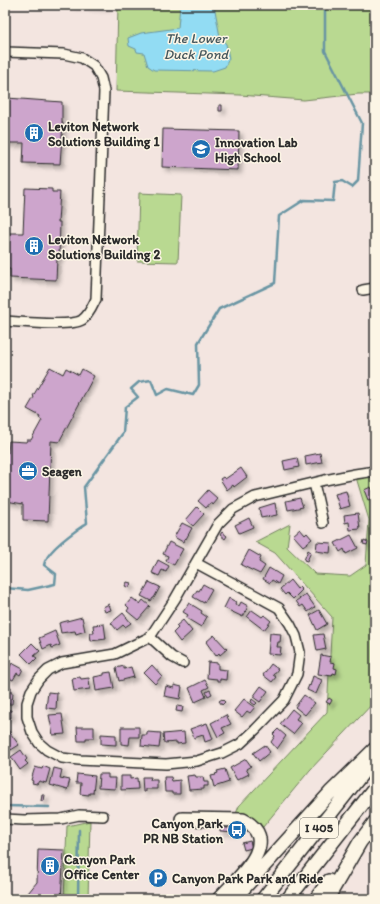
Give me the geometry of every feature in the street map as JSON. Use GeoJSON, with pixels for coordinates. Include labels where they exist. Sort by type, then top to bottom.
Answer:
{"type":"FeatureCollection","features":[{"type":"Feature","properties":{"kind":"highway"},"geometry":{"type":"LineString","coordinates":[[234,899],[330,793],[375,749]]}},
{"type":"Feature","properties":{"kind":"highway","name":"I 405"},"geometry":{"type":"LineString","coordinates":[[264,899],[375,757]]}},
{"type":"Feature","properties":{"kind":"highway","name":"I 405"},"geometry":{"type":"LineString","coordinates":[[264,899],[375,769]]}},
{"type":"Feature","properties":{"kind":"highway","name":"I 405"},"geometry":{"type":"LineString","coordinates":[[288,899],[375,788]]}},
{"type":"Feature","properties":{"kind":"highway","name":"I 405"},"geometry":{"type":"LineString","coordinates":[[297,899],[375,800]]}},
{"type":"Feature","properties":{"kind":"highway"},"geometry":{"type":"LineString","coordinates":[[182,819],[243,820],[251,824],[258,833],[260,847],[253,862],[219,899]]}},
{"type":"Feature","properties":{"kind":"highway"},"geometry":{"type":"LineString","coordinates":[[316,899],[375,822]]}},
{"type":"Feature","properties":{"kind":"highway"},"geometry":{"type":"LineString","coordinates":[[327,899],[360,842]]}},
{"type":"Feature","properties":{"kind":"street"},"geometry":{"type":"LineString","coordinates":[[5,52],[64,54],[82,58],[94,66],[101,78],[104,91],[96,299],[82,320],[70,323],[5,321]]}},
{"type":"Feature","properties":{"kind":"street"},"geometry":{"type":"LineString","coordinates":[[363,290],[375,288]]}},
{"type":"Feature","properties":{"kind":"street"},"geometry":{"type":"LineString","coordinates":[[196,563],[279,608],[290,624],[296,636],[300,652],[297,674],[284,700],[240,744],[222,753],[197,760],[166,764],[79,760],[62,758],[47,750],[39,743],[32,732],[27,717],[27,703],[31,691],[39,679],[48,670],[62,663],[115,654],[150,637],[175,599],[218,524],[233,509],[255,497],[355,474],[375,471]]}},
{"type":"Feature","properties":{"kind":"street"},"geometry":{"type":"LineString","coordinates":[[314,483],[323,523]]}},
{"type":"Feature","properties":{"kind":"street"},"geometry":{"type":"LineString","coordinates":[[150,637],[172,657],[183,663]]}},
{"type":"Feature","properties":{"kind":"street"},"geometry":{"type":"LineString","coordinates":[[5,819],[61,819],[79,815],[102,816]]}},
{"type":"Feature","properties":{"kind":"green space"},"geometry":{"type":"Polygon","coordinates":[[[118,5],[375,5],[375,94],[358,94],[304,100],[240,95],[116,91],[118,5]]]}},
{"type":"Feature","properties":{"kind":"green space"},"geometry":{"type":"Polygon","coordinates":[[[139,193],[181,195],[178,262],[137,261],[139,193]]]}},
{"type":"Feature","properties":{"kind":"green space"},"geometry":{"type":"Polygon","coordinates":[[[375,471],[375,701],[310,770],[258,833],[234,819],[239,806],[327,712],[332,617],[275,553],[255,542],[290,524],[287,547],[315,574],[350,576],[366,565],[369,520],[355,474],[375,471]]]}},
{"type":"Feature","properties":{"kind":"green space"},"geometry":{"type":"Polygon","coordinates":[[[90,821],[88,899],[64,899],[67,826],[90,821]]]}},
{"type":"Feature","properties":{"kind":"water","name":"The Lower Duck Pond"},"geometry":{"type":"Polygon","coordinates":[[[180,5],[214,5],[220,37],[226,44],[229,58],[225,67],[213,71],[154,70],[148,66],[144,53],[137,52],[136,49],[129,46],[128,38],[141,33],[178,28],[180,5]]]}},
{"type":"Feature","properties":{"kind":"building"},"geometry":{"type":"Polygon","coordinates":[[[72,5],[107,5],[107,7],[72,5]]]}},
{"type":"Feature","properties":{"kind":"building","name":"Leviton Network Solutions Building 1"},"geometry":{"type":"Polygon","coordinates":[[[5,99],[62,102],[63,123],[60,164],[23,163],[24,143],[5,143],[5,99]]]}},
{"type":"Feature","properties":{"kind":"building"},"geometry":{"type":"Polygon","coordinates":[[[219,105],[222,105],[222,111],[219,111],[219,105]]]}},
{"type":"Feature","properties":{"kind":"building","name":"Innovation Lab High School"},"geometry":{"type":"Polygon","coordinates":[[[163,129],[239,131],[238,170],[162,167],[163,129]]]}},
{"type":"Feature","properties":{"kind":"building","name":"Leviton Network Solutions Building 2"},"geometry":{"type":"Polygon","coordinates":[[[25,188],[52,189],[52,192],[60,192],[58,222],[60,222],[59,259],[57,259],[56,280],[10,278],[10,269],[8,269],[9,233],[23,233],[25,188]]]}},
{"type":"Feature","properties":{"kind":"building"},"geometry":{"type":"Polygon","coordinates":[[[50,367],[63,374],[66,368],[79,375],[82,369],[94,376],[59,442],[51,441],[48,521],[23,520],[23,504],[6,501],[6,453],[8,453],[9,441],[26,442],[27,440],[31,440],[42,420],[39,418],[40,416],[27,409],[50,367]]]}},
{"type":"Feature","properties":{"kind":"building"},"geometry":{"type":"Polygon","coordinates":[[[320,453],[322,462],[306,465],[305,456],[320,453]]]}},
{"type":"Feature","properties":{"kind":"building"},"geometry":{"type":"Polygon","coordinates":[[[297,458],[299,467],[285,470],[283,461],[297,458]]]}},
{"type":"Feature","properties":{"kind":"building"},"geometry":{"type":"Polygon","coordinates":[[[241,468],[247,477],[234,487],[233,485],[227,490],[220,479],[223,477],[225,479],[241,468]]]}},
{"type":"Feature","properties":{"kind":"building"},"geometry":{"type":"Polygon","coordinates":[[[371,487],[372,490],[375,488],[375,497],[368,500],[364,490],[371,487]]]}},
{"type":"Feature","properties":{"kind":"building"},"geometry":{"type":"Polygon","coordinates":[[[208,490],[218,499],[213,505],[211,502],[206,508],[198,501],[208,490]]]}},
{"type":"Feature","properties":{"kind":"building"},"geometry":{"type":"Polygon","coordinates":[[[346,491],[350,506],[340,509],[335,494],[346,491]]]}},
{"type":"Feature","properties":{"kind":"building"},"geometry":{"type":"Polygon","coordinates":[[[300,498],[303,507],[288,510],[286,501],[300,498]]]}},
{"type":"Feature","properties":{"kind":"building"},"geometry":{"type":"Polygon","coordinates":[[[275,503],[277,515],[261,518],[259,508],[275,503]]]}},
{"type":"Feature","properties":{"kind":"building"},"geometry":{"type":"Polygon","coordinates":[[[197,507],[204,514],[193,526],[186,520],[197,507]]]}},
{"type":"Feature","properties":{"kind":"building"},"geometry":{"type":"Polygon","coordinates":[[[358,513],[360,529],[350,530],[349,522],[345,523],[344,515],[358,513]]]}},
{"type":"Feature","properties":{"kind":"building"},"geometry":{"type":"Polygon","coordinates":[[[249,518],[253,527],[239,533],[235,525],[249,518]]]}},
{"type":"Feature","properties":{"kind":"building"},"geometry":{"type":"Polygon","coordinates":[[[182,523],[192,528],[183,542],[174,537],[182,523]]]}},
{"type":"Feature","properties":{"kind":"building"},"geometry":{"type":"Polygon","coordinates":[[[300,529],[305,535],[307,533],[312,539],[303,546],[293,535],[300,529]]]}},
{"type":"Feature","properties":{"kind":"building"},"geometry":{"type":"Polygon","coordinates":[[[222,532],[227,536],[225,539],[220,535],[222,532]]]}},
{"type":"Feature","properties":{"kind":"building"},"geometry":{"type":"Polygon","coordinates":[[[351,535],[358,548],[346,554],[344,549],[340,552],[335,543],[351,535]]]}},
{"type":"Feature","properties":{"kind":"building"},"geometry":{"type":"Polygon","coordinates":[[[364,540],[368,542],[367,545],[363,544],[364,540]]]}},
{"type":"Feature","properties":{"kind":"building"},"geometry":{"type":"Polygon","coordinates":[[[169,542],[183,549],[174,565],[166,561],[168,556],[163,554],[169,542]]]}},
{"type":"Feature","properties":{"kind":"building"},"geometry":{"type":"Polygon","coordinates":[[[317,542],[331,543],[330,553],[316,551],[317,542]]]}},
{"type":"Feature","properties":{"kind":"building"},"geometry":{"type":"Polygon","coordinates":[[[249,550],[261,557],[259,562],[265,566],[260,574],[241,565],[249,550]]]}},
{"type":"Feature","properties":{"kind":"building"},"geometry":{"type":"Polygon","coordinates":[[[308,550],[311,552],[307,561],[304,560],[308,550]]]}},
{"type":"Feature","properties":{"kind":"building"},"geometry":{"type":"Polygon","coordinates":[[[158,560],[169,566],[166,572],[162,570],[159,576],[152,573],[158,560]]]}},
{"type":"Feature","properties":{"kind":"building"},"geometry":{"type":"Polygon","coordinates":[[[269,568],[282,576],[278,584],[272,580],[270,583],[263,579],[269,568]]]}},
{"type":"Feature","properties":{"kind":"building"},"geometry":{"type":"Polygon","coordinates":[[[290,580],[297,589],[299,587],[302,590],[293,599],[287,593],[285,595],[280,589],[290,580]]]}},
{"type":"Feature","properties":{"kind":"building"},"geometry":{"type":"Polygon","coordinates":[[[127,582],[131,583],[129,588],[125,586],[127,582]]]}},
{"type":"Feature","properties":{"kind":"building"},"geometry":{"type":"Polygon","coordinates":[[[149,582],[160,587],[151,601],[141,596],[149,582]]]}},
{"type":"Feature","properties":{"kind":"building"},"geometry":{"type":"Polygon","coordinates":[[[203,584],[212,589],[204,603],[193,597],[203,584]]]}},
{"type":"Feature","properties":{"kind":"building"},"geometry":{"type":"Polygon","coordinates":[[[306,594],[315,607],[308,612],[303,605],[300,607],[296,601],[306,594]]]}},
{"type":"Feature","properties":{"kind":"building"},"geometry":{"type":"Polygon","coordinates":[[[132,598],[140,604],[143,600],[150,606],[138,620],[127,611],[129,608],[126,605],[132,598]]]}},
{"type":"Feature","properties":{"kind":"building"},"geometry":{"type":"Polygon","coordinates":[[[229,598],[236,602],[235,604],[239,606],[241,602],[248,606],[243,617],[224,608],[229,598]]]}},
{"type":"Feature","properties":{"kind":"building"},"geometry":{"type":"Polygon","coordinates":[[[189,603],[202,611],[201,613],[207,617],[201,627],[186,618],[188,615],[183,612],[189,603]]]}},
{"type":"Feature","properties":{"kind":"building"},"geometry":{"type":"Polygon","coordinates":[[[109,604],[111,610],[105,612],[103,607],[109,604]]]}},
{"type":"Feature","properties":{"kind":"building"},"geometry":{"type":"Polygon","coordinates":[[[252,610],[262,617],[264,615],[271,621],[264,630],[247,617],[252,610]]]}},
{"type":"Feature","properties":{"kind":"building"},"geometry":{"type":"Polygon","coordinates":[[[319,610],[327,624],[317,630],[310,615],[319,610]]]}},
{"type":"Feature","properties":{"kind":"building"},"geometry":{"type":"Polygon","coordinates":[[[123,613],[131,623],[125,627],[123,625],[117,630],[111,623],[123,613]]]}},
{"type":"Feature","properties":{"kind":"building"},"geometry":{"type":"Polygon","coordinates":[[[82,617],[85,631],[76,634],[75,631],[61,633],[59,623],[82,617]]]}},
{"type":"Feature","properties":{"kind":"building"},"geometry":{"type":"Polygon","coordinates":[[[183,620],[192,631],[180,642],[173,633],[178,628],[176,626],[183,620]]]}},
{"type":"Feature","properties":{"kind":"building"},"geometry":{"type":"Polygon","coordinates":[[[104,624],[106,639],[91,641],[90,633],[94,633],[93,625],[104,624]]]}},
{"type":"Feature","properties":{"kind":"building"},"geometry":{"type":"Polygon","coordinates":[[[55,631],[60,645],[52,648],[51,645],[43,649],[39,638],[55,631]]]}},
{"type":"Feature","properties":{"kind":"building"},"geometry":{"type":"Polygon","coordinates":[[[270,633],[281,634],[280,642],[278,642],[277,647],[281,647],[280,655],[268,654],[270,633]]]}},
{"type":"Feature","properties":{"kind":"building"},"geometry":{"type":"Polygon","coordinates":[[[323,634],[326,649],[317,651],[314,635],[323,634]]]}},
{"type":"Feature","properties":{"kind":"building"},"geometry":{"type":"Polygon","coordinates":[[[214,635],[227,649],[220,655],[219,653],[216,656],[206,642],[214,635]]]}},
{"type":"Feature","properties":{"kind":"building"},"geometry":{"type":"Polygon","coordinates":[[[32,643],[40,651],[34,656],[37,658],[31,664],[21,654],[32,643]]]}},
{"type":"Feature","properties":{"kind":"building"},"geometry":{"type":"Polygon","coordinates":[[[321,655],[331,657],[330,662],[335,663],[334,668],[337,669],[336,674],[333,673],[332,676],[318,674],[321,655]]]}},
{"type":"Feature","properties":{"kind":"building"},"geometry":{"type":"Polygon","coordinates":[[[208,662],[218,663],[218,669],[227,670],[226,680],[220,679],[220,681],[217,681],[217,679],[207,678],[208,662]]]}},
{"type":"Feature","properties":{"kind":"building"},"geometry":{"type":"Polygon","coordinates":[[[12,663],[23,669],[20,675],[17,673],[13,680],[5,676],[12,663]]]}},
{"type":"Feature","properties":{"kind":"building"},"geometry":{"type":"Polygon","coordinates":[[[271,664],[278,669],[273,675],[276,677],[272,682],[263,675],[271,664]]]}},
{"type":"Feature","properties":{"kind":"building"},"geometry":{"type":"Polygon","coordinates":[[[152,665],[162,676],[155,684],[144,673],[152,665]]]}},
{"type":"Feature","properties":{"kind":"building"},"geometry":{"type":"Polygon","coordinates":[[[124,666],[124,669],[131,667],[134,677],[119,681],[116,668],[124,666]]]}},
{"type":"Feature","properties":{"kind":"building"},"geometry":{"type":"Polygon","coordinates":[[[111,672],[114,688],[96,691],[94,677],[111,672]]]}},
{"type":"Feature","properties":{"kind":"building"},"geometry":{"type":"Polygon","coordinates":[[[313,676],[322,680],[316,694],[307,690],[313,676]]]}},
{"type":"Feature","properties":{"kind":"building"},"geometry":{"type":"Polygon","coordinates":[[[80,677],[81,679],[89,678],[90,689],[74,691],[72,678],[80,677]]]}},
{"type":"Feature","properties":{"kind":"building"},"geometry":{"type":"Polygon","coordinates":[[[205,680],[209,687],[203,690],[206,697],[195,702],[189,688],[205,680]]]}},
{"type":"Feature","properties":{"kind":"building"},"geometry":{"type":"Polygon","coordinates":[[[174,685],[182,687],[180,699],[164,696],[166,686],[174,688],[174,685]]]}},
{"type":"Feature","properties":{"kind":"building"},"geometry":{"type":"Polygon","coordinates":[[[5,686],[11,687],[11,693],[13,693],[12,704],[5,704],[5,686]]]}},
{"type":"Feature","properties":{"kind":"building"},"geometry":{"type":"Polygon","coordinates":[[[261,686],[268,691],[260,702],[253,697],[261,686]]]}},
{"type":"Feature","properties":{"kind":"building"},"geometry":{"type":"Polygon","coordinates":[[[210,690],[212,694],[208,696],[206,692],[210,690]]]}},
{"type":"Feature","properties":{"kind":"building"},"geometry":{"type":"Polygon","coordinates":[[[48,692],[57,693],[56,709],[46,708],[48,692]]]}},
{"type":"Feature","properties":{"kind":"building"},"geometry":{"type":"Polygon","coordinates":[[[304,695],[315,703],[305,715],[295,707],[304,695]]]}},
{"type":"Feature","properties":{"kind":"building"},"geometry":{"type":"Polygon","coordinates":[[[329,698],[332,700],[330,704],[326,702],[329,698]]]}},
{"type":"Feature","properties":{"kind":"building"},"geometry":{"type":"Polygon","coordinates":[[[222,699],[225,702],[222,705],[219,701],[222,699]]]}},
{"type":"Feature","properties":{"kind":"building"},"geometry":{"type":"Polygon","coordinates":[[[244,699],[255,707],[250,713],[247,711],[242,717],[234,711],[244,699]]]}},
{"type":"Feature","properties":{"kind":"building"},"geometry":{"type":"Polygon","coordinates":[[[252,699],[257,703],[255,705],[251,702],[252,699]]]}},
{"type":"Feature","properties":{"kind":"building"},"geometry":{"type":"Polygon","coordinates":[[[177,706],[183,707],[182,712],[176,711],[177,706]]]}},
{"type":"Feature","properties":{"kind":"building"},"geometry":{"type":"Polygon","coordinates":[[[292,709],[299,715],[296,719],[302,723],[293,734],[280,724],[292,709]]]}},
{"type":"Feature","properties":{"kind":"building"},"geometry":{"type":"Polygon","coordinates":[[[5,710],[11,710],[11,718],[5,717],[5,710]]]}},
{"type":"Feature","properties":{"kind":"building"},"geometry":{"type":"Polygon","coordinates":[[[62,714],[65,734],[53,735],[49,715],[62,714]]]}},
{"type":"Feature","properties":{"kind":"building"},"geometry":{"type":"Polygon","coordinates":[[[226,715],[231,724],[222,728],[225,733],[218,737],[211,723],[226,715]]]}},
{"type":"Feature","properties":{"kind":"building"},"geometry":{"type":"Polygon","coordinates":[[[207,723],[213,739],[205,742],[203,735],[194,738],[190,729],[207,723]]]}},
{"type":"Feature","properties":{"kind":"building"},"geometry":{"type":"Polygon","coordinates":[[[77,727],[94,727],[94,738],[86,738],[86,741],[78,741],[77,727]]]}},
{"type":"Feature","properties":{"kind":"building"},"geometry":{"type":"Polygon","coordinates":[[[121,727],[139,727],[139,737],[130,737],[129,745],[121,744],[121,727]]]}},
{"type":"Feature","properties":{"kind":"building"},"geometry":{"type":"Polygon","coordinates":[[[278,729],[286,736],[277,749],[271,742],[275,736],[273,734],[278,729]]]}},
{"type":"Feature","properties":{"kind":"building"},"geometry":{"type":"Polygon","coordinates":[[[8,730],[19,745],[11,750],[8,746],[5,749],[5,732],[8,730]]]}},
{"type":"Feature","properties":{"kind":"building"},"geometry":{"type":"Polygon","coordinates":[[[147,732],[161,733],[159,748],[141,746],[142,735],[147,735],[147,732]]]}},
{"type":"Feature","properties":{"kind":"building"},"geometry":{"type":"Polygon","coordinates":[[[184,732],[185,743],[164,743],[163,734],[184,732]]]}},
{"type":"Feature","properties":{"kind":"building"},"geometry":{"type":"Polygon","coordinates":[[[101,734],[116,735],[116,745],[101,744],[101,734]]]}},
{"type":"Feature","properties":{"kind":"building"},"geometry":{"type":"Polygon","coordinates":[[[265,745],[270,752],[259,761],[253,753],[265,745]]]}},
{"type":"Feature","properties":{"kind":"building"},"geometry":{"type":"Polygon","coordinates":[[[21,750],[27,759],[25,761],[28,764],[20,770],[11,757],[21,750]]]}},
{"type":"Feature","properties":{"kind":"building"},"geometry":{"type":"Polygon","coordinates":[[[246,759],[251,766],[246,769],[249,774],[237,780],[230,768],[246,759]]]}},
{"type":"Feature","properties":{"kind":"building"},"geometry":{"type":"Polygon","coordinates":[[[43,766],[50,769],[46,783],[39,781],[37,784],[32,783],[33,781],[31,780],[35,767],[42,769],[43,766]]]}},
{"type":"Feature","properties":{"kind":"building"},"geometry":{"type":"Polygon","coordinates":[[[54,768],[62,770],[60,778],[70,780],[67,790],[50,785],[54,768]]]}},
{"type":"Feature","properties":{"kind":"building"},"geometry":{"type":"Polygon","coordinates":[[[225,769],[229,782],[214,787],[211,776],[216,775],[215,774],[218,773],[217,771],[225,769]]]}},
{"type":"Feature","properties":{"kind":"building"},"geometry":{"type":"Polygon","coordinates":[[[77,774],[95,776],[93,793],[89,793],[89,795],[80,794],[81,783],[76,783],[77,774]]]}},
{"type":"Feature","properties":{"kind":"building"},"geometry":{"type":"Polygon","coordinates":[[[99,774],[108,774],[108,778],[116,778],[115,789],[98,788],[99,774]]]}},
{"type":"Feature","properties":{"kind":"building"},"geometry":{"type":"Polygon","coordinates":[[[195,775],[196,777],[203,777],[204,782],[208,782],[208,786],[204,786],[204,789],[189,790],[187,776],[195,775]]]}},
{"type":"Feature","properties":{"kind":"building"},"geometry":{"type":"Polygon","coordinates":[[[121,776],[130,776],[130,779],[137,778],[138,789],[121,790],[121,776]]]}},
{"type":"Feature","properties":{"kind":"building"},"geometry":{"type":"Polygon","coordinates":[[[142,777],[151,777],[150,780],[157,780],[157,789],[145,789],[145,792],[143,792],[142,777]]]}},
{"type":"Feature","properties":{"kind":"building"},"geometry":{"type":"Polygon","coordinates":[[[164,777],[171,777],[172,781],[180,780],[180,794],[165,792],[164,777]]]}},
{"type":"Feature","properties":{"kind":"building"},"geometry":{"type":"Polygon","coordinates":[[[42,795],[45,795],[44,801],[41,801],[42,795]]]}},
{"type":"Feature","properties":{"kind":"building"},"geometry":{"type":"Polygon","coordinates":[[[220,828],[235,828],[235,832],[220,831],[220,828]]]}},
{"type":"Feature","properties":{"kind":"building"},"geometry":{"type":"Polygon","coordinates":[[[250,841],[252,848],[244,850],[242,843],[250,841]]]}},
{"type":"Feature","properties":{"kind":"building","name":"Canyon Park Office Center"},"geometry":{"type":"Polygon","coordinates":[[[38,849],[64,850],[61,899],[20,899],[24,898],[37,882],[38,849]]]}},
{"type":"Feature","properties":{"kind":"building"},"geometry":{"type":"Polygon","coordinates":[[[246,857],[247,858],[239,868],[237,867],[246,857]]]}},
{"type":"Feature","properties":{"kind":"waterway"},"geometry":{"type":"LineString","coordinates":[[5,588],[28,590],[55,584],[56,574],[44,565],[55,548],[87,523],[84,487],[123,433],[125,407],[138,397],[131,389],[139,382],[151,380],[157,395],[168,389],[193,395],[199,385],[198,343],[219,309],[275,283],[279,216],[304,200],[333,201],[335,182],[342,181],[352,187],[358,181],[362,123],[325,51],[325,5]]}},
{"type":"Feature","properties":{"kind":"waterway"},"geometry":{"type":"LineString","coordinates":[[5,806],[49,807]]}},
{"type":"Feature","properties":{"kind":"waterway"},"geometry":{"type":"LineString","coordinates":[[78,899],[79,830]]}},
{"type":"Feature","properties":{"kind":"place","name":"Leviton Network Solutions Building 1"},"geometry":{"type":"Point","coordinates":[34,133]}},
{"type":"Feature","properties":{"kind":"place","name":"Innovation Lab High School"},"geometry":{"type":"Point","coordinates":[201,149]}},
{"type":"Feature","properties":{"kind":"place","name":"Leviton Network Solutions Building 2"},"geometry":{"type":"Point","coordinates":[34,246]}},
{"type":"Feature","properties":{"kind":"place","name":"Seagen"},"geometry":{"type":"Point","coordinates":[28,471]}},
{"type":"Feature","properties":{"kind":"place","name":"Canyon Park PR NB Station"},"geometry":{"type":"Point","coordinates":[237,830]}},
{"type":"Feature","properties":{"kind":"place","name":"Canyon Park Office Center"},"geometry":{"type":"Point","coordinates":[50,866]}},
{"type":"Feature","properties":{"kind":"place","name":"Canyon Park Park and Ride"},"geometry":{"type":"Point","coordinates":[158,878]}}]}
